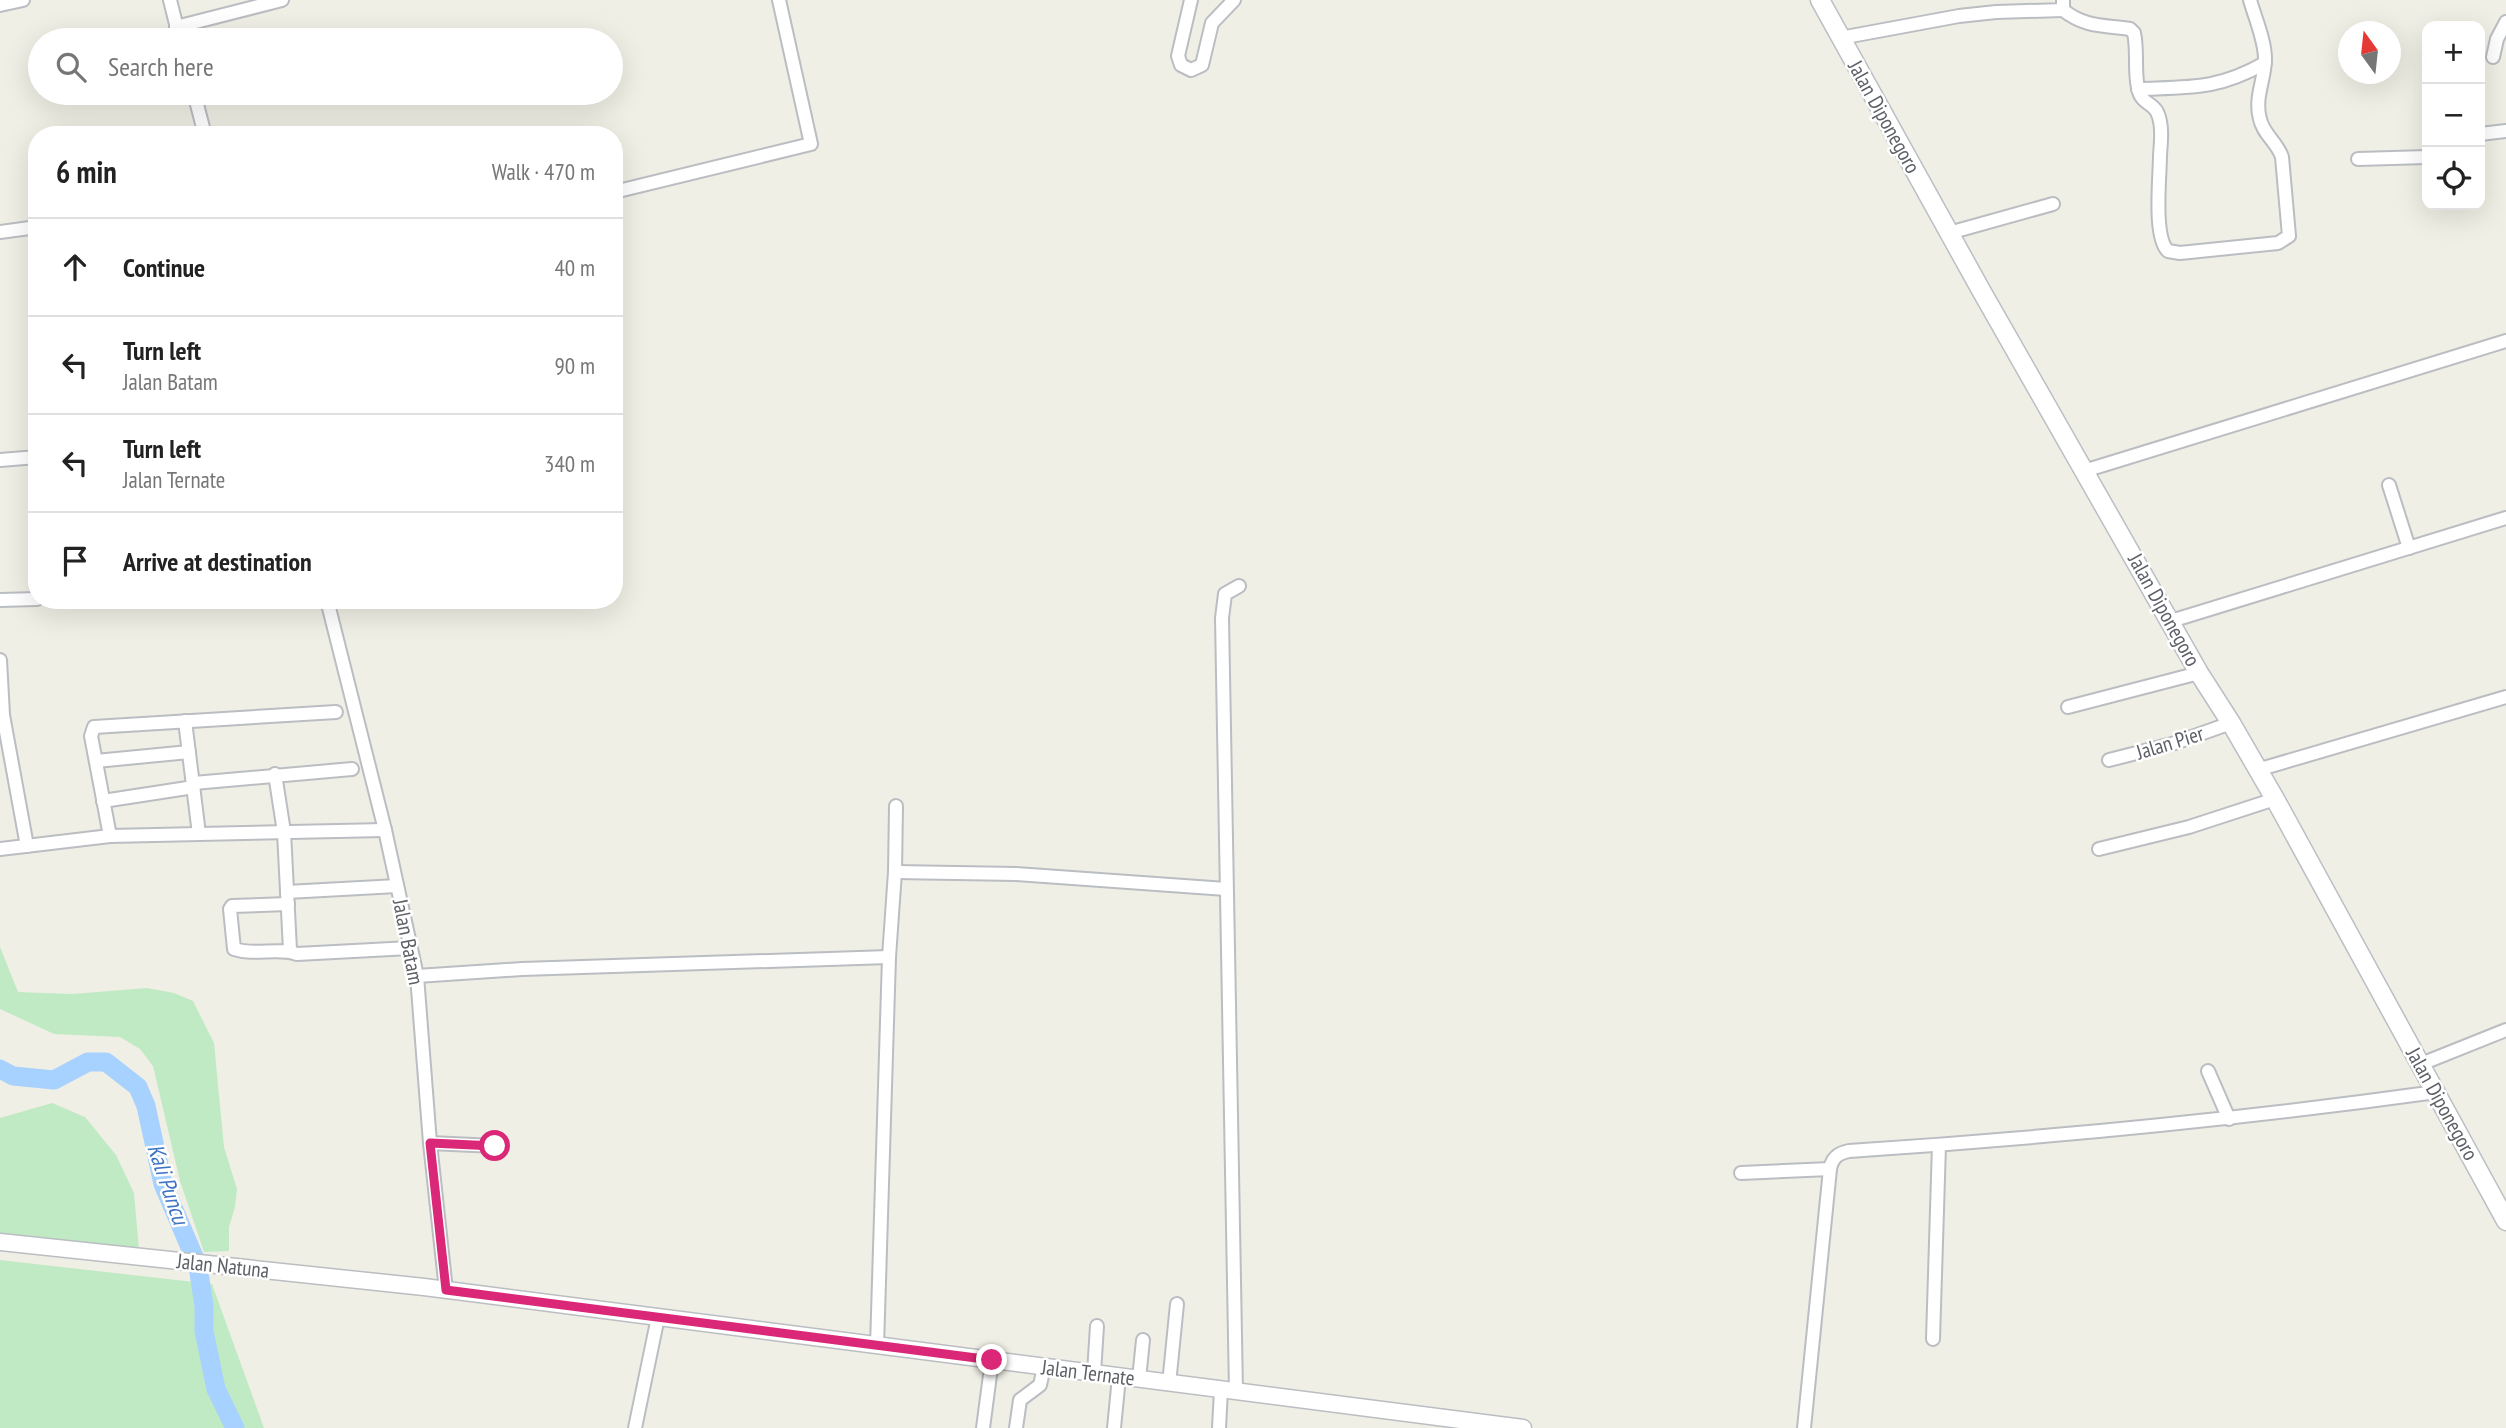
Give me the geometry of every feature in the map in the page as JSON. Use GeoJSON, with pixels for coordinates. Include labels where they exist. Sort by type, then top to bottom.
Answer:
{"type":"FeatureCollection","features":[{"type":"Feature","properties":{"kind":"main road","name":"Jalan Diponegoro"},"geometry":{"type":"LineString","coordinates":[[1820,0],[2199,673],[2275,799],[2506,1220]]}},
{"type":"Feature","properties":{"kind":"street"},"geometry":{"type":"LineString","coordinates":[[0,5],[23,0]]}},
{"type":"Feature","properties":{"kind":"street"},"geometry":{"type":"LineString","coordinates":[[170,0],[176,27],[282,0]]}},
{"type":"Feature","properties":{"kind":"street"},"geometry":{"type":"LineString","coordinates":[[623,190],[811,144],[779,0]]}},
{"type":"Feature","properties":{"kind":"street"},"geometry":{"type":"LineString","coordinates":[[1191,0],[1178,56],[1181,65],[1191,70],[1202,65],[1212,23],[1234,0]]}},
{"type":"Feature","properties":{"kind":"street"},"geometry":{"type":"LineString","coordinates":[[1840,38],[1958,16],[2063,5],[2083,22],[2132,31],[2135,37],[2138,89],[2142,100],[2155,109],[2159,121],[2160,223],[2166,250],[2180,253],[2281,243],[2289,233],[2282,156],[2263,128],[2259,117],[2259,93],[2265,63],[2250,0]]}},
{"type":"Feature","properties":{"kind":"street"},"geometry":{"type":"LineString","coordinates":[[2493,57],[2497,39],[2506,22]]}},
{"type":"Feature","properties":{"kind":"street"},"geometry":{"type":"LineString","coordinates":[[2138,89],[2215,85],[2265,63]]}},
{"type":"Feature","properties":{"kind":"street"},"geometry":{"type":"LineString","coordinates":[[197,105],[203,126]]}},
{"type":"Feature","properties":{"kind":"street"},"geometry":{"type":"LineString","coordinates":[[2485,133],[2506,131]]}},
{"type":"Feature","properties":{"kind":"street"},"geometry":{"type":"LineString","coordinates":[[2358,159],[2422,157]]}},
{"type":"Feature","properties":{"kind":"street"},"geometry":{"type":"LineString","coordinates":[[1949,233],[2053,204]]}},
{"type":"Feature","properties":{"kind":"street"},"geometry":{"type":"LineString","coordinates":[[0,232],[28,228]]}},
{"type":"Feature","properties":{"kind":"street"},"geometry":{"type":"LineString","coordinates":[[2084,471],[2506,341]]}},
{"type":"Feature","properties":{"kind":"street"},"geometry":{"type":"LineString","coordinates":[[0,460],[28,458]]}},
{"type":"Feature","properties":{"kind":"street"},"geometry":{"type":"LineString","coordinates":[[2389,485],[2409,548]]}},
{"type":"Feature","properties":{"kind":"street"},"geometry":{"type":"LineString","coordinates":[[2171,621],[2506,518]]}},
{"type":"Feature","properties":{"kind":"street"},"geometry":{"type":"LineString","coordinates":[[1219,1428],[1229,1391],[1222,618],[1225,594],[1239,586]]}},
{"type":"Feature","properties":{"kind":"street"},"geometry":{"type":"LineString","coordinates":[[0,600],[28,599]]}},
{"type":"Feature","properties":{"kind":"street","name":"Jalan Batam"},"geometry":{"type":"LineString","coordinates":[[329,609],[385,830],[417,976],[430,1143],[446,1290]]}},
{"type":"Feature","properties":{"kind":"street"},"geometry":{"type":"LineString","coordinates":[[0,660],[3,715],[27,846]]}},
{"type":"Feature","properties":{"kind":"street"},"geometry":{"type":"LineString","coordinates":[[2068,707],[2199,673]]}},
{"type":"Feature","properties":{"kind":"street"},"geometry":{"type":"LineString","coordinates":[[2257,770],[2506,697]]}},
{"type":"Feature","properties":{"kind":"street"},"geometry":{"type":"LineString","coordinates":[[110,836],[91,734],[94,727],[336,712]]}},
{"type":"Feature","properties":{"kind":"street"},"geometry":{"type":"LineString","coordinates":[[185,721],[199,834]]}},
{"type":"Feature","properties":{"kind":"street","name":"Jalan Pier"},"geometry":{"type":"LineString","coordinates":[[2109,760],[2172,744],[2231,723]]}},
{"type":"Feature","properties":{"kind":"street"},"geometry":{"type":"LineString","coordinates":[[96,761],[189,752]]}},
{"type":"Feature","properties":{"kind":"street"},"geometry":{"type":"LineString","coordinates":[[103,801],[275,774],[352,769]]}},
{"type":"Feature","properties":{"kind":"street"},"geometry":{"type":"LineString","coordinates":[[275,774],[284,832],[290,950]]}},
{"type":"Feature","properties":{"kind":"street"},"geometry":{"type":"LineString","coordinates":[[2099,849],[2189,827],[2275,799]]}},
{"type":"Feature","properties":{"kind":"street"},"geometry":{"type":"LineString","coordinates":[[877,1346],[896,806]]}},
{"type":"Feature","properties":{"kind":"street"},"geometry":{"type":"LineString","coordinates":[[0,849],[110,836],[385,830]]}},
{"type":"Feature","properties":{"kind":"street"},"geometry":{"type":"LineString","coordinates":[[895,872],[1016,874],[1226,889]]}},
{"type":"Feature","properties":{"kind":"street"},"geometry":{"type":"LineString","coordinates":[[397,886],[235,905],[231,907],[233,946],[236,950],[290,950],[297,954],[410,948]]}},
{"type":"Feature","properties":{"kind":"street"},"geometry":{"type":"LineString","coordinates":[[417,976],[522,969],[889,957]]}},
{"type":"Feature","properties":{"kind":"street"},"geometry":{"type":"LineString","coordinates":[[2421,1064],[2506,1030]]}},
{"type":"Feature","properties":{"kind":"street"},"geometry":{"type":"LineString","coordinates":[[2208,1071],[2229,1119]]}},
{"type":"Feature","properties":{"kind":"street"},"geometry":{"type":"LineString","coordinates":[[1804,1428],[1830,1169],[1836,1156],[1844,1152],[2026,1139],[2229,1119],[2436,1092]]}},
{"type":"Feature","properties":{"kind":"street"},"geometry":{"type":"LineString","coordinates":[[430,1143],[495,1146]]}},
{"type":"Feature","properties":{"kind":"street"},"geometry":{"type":"LineString","coordinates":[[1933,1339],[1939,1145]]}},
{"type":"Feature","properties":{"kind":"street"},"geometry":{"type":"LineString","coordinates":[[1741,1173],[1830,1169]]}},
{"type":"Feature","properties":{"kind":"street","name":"Jalan Natuna"},"geometry":{"type":"LineString","coordinates":[[0,1242],[446,1290]]}},
{"type":"Feature","properties":{"kind":"street","name":"Jalan Ternate"},"geometry":{"type":"LineString","coordinates":[[446,1290],[1523,1428]]}},
{"type":"Feature","properties":{"kind":"street"},"geometry":{"type":"LineString","coordinates":[[1169,1384],[1177,1304]]}},
{"type":"Feature","properties":{"kind":"street"},"geometry":{"type":"LineString","coordinates":[[635,1428],[658,1318]]}},
{"type":"Feature","properties":{"kind":"street"},"geometry":{"type":"LineString","coordinates":[[1094,1373],[1097,1326]]}},
{"type":"Feature","properties":{"kind":"street"},"geometry":{"type":"LineString","coordinates":[[1139,1379],[1143,1340]]}},
{"type":"Feature","properties":{"kind":"street"},"geometry":{"type":"LineString","coordinates":[[982,1428],[992,1360]]}},
{"type":"Feature","properties":{"kind":"street"},"geometry":{"type":"LineString","coordinates":[[1016,1428],[1020,1400],[1039,1388],[1044,1367]]}},
{"type":"Feature","properties":{"kind":"street"},"geometry":{"type":"LineString","coordinates":[[1114,1428],[1119,1377]]}},
{"type":"Feature","properties":{"kind":"green space"},"geometry":{"type":"Polygon","coordinates":[[[0,947],[18,992],[72,994],[147,988],[174,993],[193,1001],[214,1043],[224,1147],[237,1189],[229,1227],[229,1251],[204,1252],[180,1181],[153,1066],[140,1049],[120,1037],[54,1034],[0,1009],[0,947]]]}},
{"type":"Feature","properties":{"kind":"green space"},"geometry":{"type":"Polygon","coordinates":[[[52,1103],[85,1117],[116,1155],[134,1193],[139,1250],[0,1235],[0,1118],[52,1103]]]}},
{"type":"Feature","properties":{"kind":"green space"},"geometry":{"type":"Polygon","coordinates":[[[0,1260],[212,1284],[264,1428],[0,1428],[0,1260]]]}},
{"type":"Feature","properties":{"kind":"waterway","name":"Kali Puncu"},"geometry":{"type":"LineString","coordinates":[[0,1069],[13,1076],[54,1080],[88,1062],[106,1062],[138,1087],[146,1106],[163,1184],[198,1266],[204,1306],[204,1331],[216,1389],[235,1428]]}},
{"type":"Feature","properties":{"kind":"route"},"geometry":{"type":"LineString","coordinates":[[495,1146],[430,1143],[446,1290],[992,1360]]}}]}
